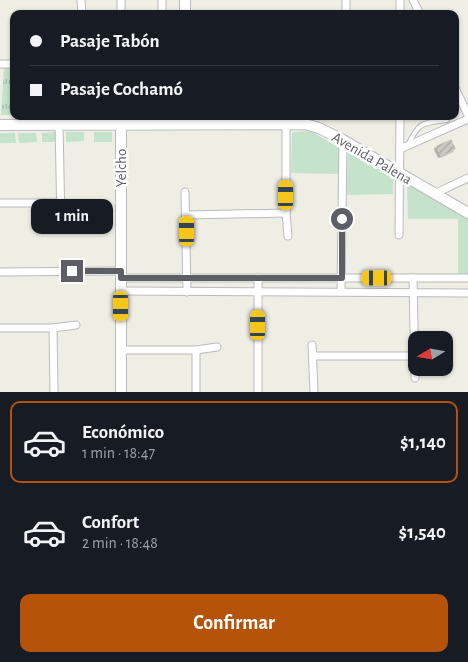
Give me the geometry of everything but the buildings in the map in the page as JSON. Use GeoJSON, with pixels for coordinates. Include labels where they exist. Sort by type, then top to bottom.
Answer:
{"type":"FeatureCollection","features":[{"type":"Feature","properties":{"kind":"street"},"geometry":{"type":"LineString","coordinates":[[400,149],[468,117],[459,97]]}},
{"type":"Feature","properties":{"kind":"street","name":"Avenida Palena"},"geometry":{"type":"LineString","coordinates":[[0,125],[121,125],[185,120],[250,120],[310,125],[343,140],[468,212]]}},
{"type":"Feature","properties":{"kind":"street"},"geometry":{"type":"LineString","coordinates":[[399,235],[400,120]]}},
{"type":"Feature","properties":{"kind":"street"},"geometry":{"type":"LineString","coordinates":[[286,124],[286,213],[288,236]]}},
{"type":"Feature","properties":{"kind":"street"},"geometry":{"type":"LineString","coordinates":[[60,125],[59,203],[61,224]]}},
{"type":"Feature","properties":{"kind":"street","name":"Yelcho"},"geometry":{"type":"LineString","coordinates":[[121,125],[121,392]]}},
{"type":"Feature","properties":{"kind":"street"},"geometry":{"type":"LineString","coordinates":[[342,292],[343,140]]}},
{"type":"Feature","properties":{"kind":"street"},"geometry":{"type":"LineString","coordinates":[[436,193],[468,178]]}},
{"type":"Feature","properties":{"kind":"street"},"geometry":{"type":"LineString","coordinates":[[185,192],[187,215],[187,292]]}},
{"type":"Feature","properties":{"kind":"street"},"geometry":{"type":"LineString","coordinates":[[0,204],[59,203]]}},
{"type":"Feature","properties":{"kind":"street"},"geometry":{"type":"LineString","coordinates":[[187,215],[286,213]]}},
{"type":"Feature","properties":{"kind":"street"},"geometry":{"type":"LineString","coordinates":[[0,272],[121,274],[187,278],[468,278]]}},
{"type":"Feature","properties":{"kind":"street"},"geometry":{"type":"LineString","coordinates":[[258,278],[258,392]]}},
{"type":"Feature","properties":{"kind":"street"},"geometry":{"type":"LineString","coordinates":[[413,278],[413,331]]}},
{"type":"Feature","properties":{"kind":"street"},"geometry":{"type":"LineString","coordinates":[[121,292],[468,293]]}},
{"type":"Feature","properties":{"kind":"street"},"geometry":{"type":"LineString","coordinates":[[0,328],[53,328],[76,325]]}},
{"type":"Feature","properties":{"kind":"street"},"geometry":{"type":"LineString","coordinates":[[53,328],[54,392]]}},
{"type":"Feature","properties":{"kind":"street"},"geometry":{"type":"LineString","coordinates":[[312,345],[314,356],[314,392]]}},
{"type":"Feature","properties":{"kind":"street"},"geometry":{"type":"LineString","coordinates":[[121,350],[196,350],[217,347]]}},
{"type":"Feature","properties":{"kind":"street"},"geometry":{"type":"LineString","coordinates":[[196,350],[196,392]]}},
{"type":"Feature","properties":{"kind":"street"},"geometry":{"type":"LineString","coordinates":[[314,356],[408,356]]}},
{"type":"Feature","properties":{"kind":"lane"},"geometry":{"type":"LineString","coordinates":[[408,145],[418,126],[427,122],[447,120]]}},
{"type":"Feature","properties":{"kind":"green space"},"geometry":{"type":"Polygon","coordinates":[[[4,67],[10,67],[10,115],[1,115],[4,67]]]}},
{"type":"Feature","properties":{"kind":"green space"},"geometry":{"type":"Polygon","coordinates":[[[311,131],[339,148],[339,174],[291,173],[292,132],[311,131]]]}},
{"type":"Feature","properties":{"kind":"green space"},"geometry":{"type":"Polygon","coordinates":[[[56,132],[56,142],[42,142],[42,133],[56,132]]]}},
{"type":"Feature","properties":{"kind":"green space"},"geometry":{"type":"Polygon","coordinates":[[[66,132],[84,132],[84,141],[66,142],[66,132]]]}},
{"type":"Feature","properties":{"kind":"green space"},"geometry":{"type":"Polygon","coordinates":[[[94,132],[112,132],[112,142],[94,142],[94,132]]]}},
{"type":"Feature","properties":{"kind":"green space"},"geometry":{"type":"Polygon","coordinates":[[[0,133],[15,133],[16,143],[0,143],[0,133]]]}},
{"type":"Feature","properties":{"kind":"green space"},"geometry":{"type":"Polygon","coordinates":[[[18,133],[36,133],[37,142],[19,143],[18,133]]]}},
{"type":"Feature","properties":{"kind":"green space"},"geometry":{"type":"Polygon","coordinates":[[[348,151],[393,177],[393,194],[347,195],[348,151]]]}},
{"type":"Feature","properties":{"kind":"green space"},"geometry":{"type":"Polygon","coordinates":[[[407,182],[468,218],[468,274],[458,274],[458,219],[408,219],[407,182]]]}},
{"type":"Feature","properties":{"kind":"route"},"geometry":{"type":"LineString","coordinates":[[72,271],[121,271],[121,278],[342,278],[342,219]]}}]}
